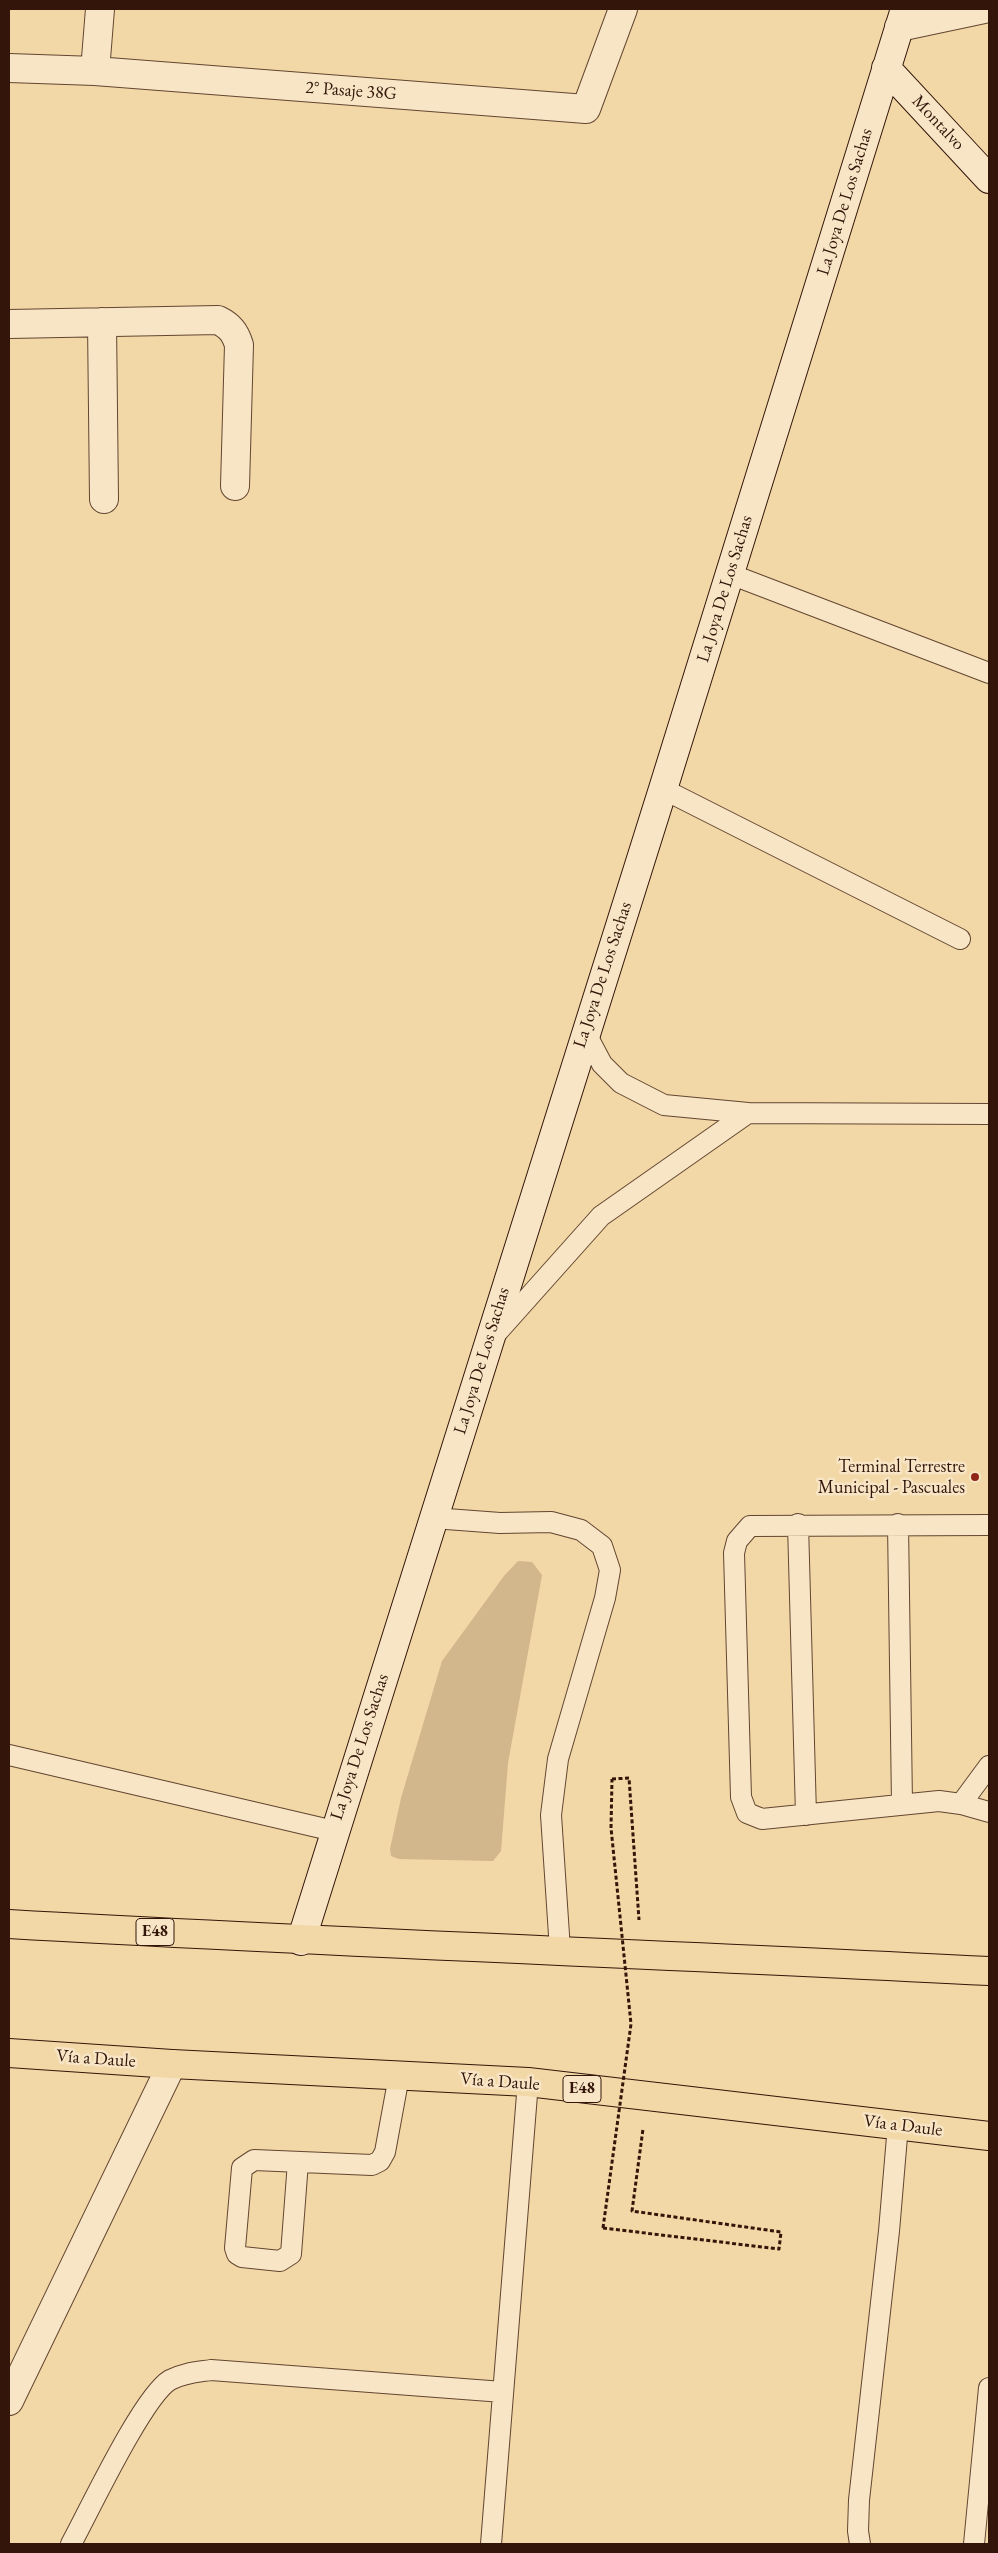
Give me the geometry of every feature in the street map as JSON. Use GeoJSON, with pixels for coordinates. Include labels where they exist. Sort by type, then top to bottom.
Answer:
{"type":"FeatureCollection","features":[{"type":"Feature","properties":{"kind":"highway","name":"E48"},"geometry":{"type":"LineString","coordinates":[[9,1924],[301,1941],[641,1953],[989,1971]]}},
{"type":"Feature","properties":{"kind":"highway","name":"Vía a Daule"},"geometry":{"type":"LineString","coordinates":[[9,2053],[172,2064],[528,2082],[989,2136]]}},
{"type":"Feature","properties":{"kind":"street"},"geometry":{"type":"LineString","coordinates":[[95,71],[100,9]]}},
{"type":"Feature","properties":{"kind":"street","name":"2° Pasaje 38G"},"geometry":{"type":"LineString","coordinates":[[9,68],[95,71],[586,109],[623,9]]}},
{"type":"Feature","properties":{"kind":"street"},"geometry":{"type":"LineString","coordinates":[[902,18],[984,9]]}},
{"type":"Feature","properties":{"kind":"street","name":"La Joya De Los Sachas"},"geometry":{"type":"LineString","coordinates":[[301,1941],[585,1032],[663,789],[902,18]]}},
{"type":"Feature","properties":{"kind":"street","name":"Montalvo"},"geometry":{"type":"LineString","coordinates":[[886,68],[989,179]]}},
{"type":"Feature","properties":{"kind":"street"},"geometry":{"type":"LineString","coordinates":[[9,324],[218,320],[229,325],[236,335],[239,346],[235,486]]}},
{"type":"Feature","properties":{"kind":"street"},"geometry":{"type":"LineString","coordinates":[[102,322],[104,499]]}},
{"type":"Feature","properties":{"kind":"street"},"geometry":{"type":"LineString","coordinates":[[9,2400],[172,2064]]}},
{"type":"Feature","properties":{"kind":"lane"},"geometry":{"type":"LineString","coordinates":[[730,574],[989,673]]}},
{"type":"Feature","properties":{"kind":"lane"},"geometry":{"type":"LineString","coordinates":[[663,789],[960,939]]}},
{"type":"Feature","properties":{"kind":"lane"},"geometry":{"type":"LineString","coordinates":[[585,1032],[602,1064],[621,1083],[664,1105],[748,1113],[989,1114]]}},
{"type":"Feature","properties":{"kind":"lane"},"geometry":{"type":"LineString","coordinates":[[487,1345],[601,1216],[748,1113]]}},
{"type":"Feature","properties":{"kind":"lane"},"geometry":{"type":"LineString","coordinates":[[433,1518],[500,1523],[551,1522],[581,1530],[602,1546],[610,1570],[605,1598],[558,1759],[551,1814],[560,1950]]}},
{"type":"Feature","properties":{"kind":"lane"},"geometry":{"type":"LineString","coordinates":[[798,1524],[806,1816]]}},
{"type":"Feature","properties":{"kind":"lane"},"geometry":{"type":"LineString","coordinates":[[989,1525],[798,1524],[750,1526],[743,1533],[734,1553],[741,1797],[748,1813],[762,1819],[939,1801],[961,1804],[989,1812]]}},
{"type":"Feature","properties":{"kind":"lane"},"geometry":{"type":"LineString","coordinates":[[898,1524],[902,1804]]}},
{"type":"Feature","properties":{"kind":"lane"},"geometry":{"type":"LineString","coordinates":[[9,1755],[334,1831]]}},
{"type":"Feature","properties":{"kind":"lane"},"geometry":{"type":"LineString","coordinates":[[961,1804],[989,1766]]}},
{"type":"Feature","properties":{"kind":"lane"},"geometry":{"type":"LineString","coordinates":[[298,2162],[291,2254],[280,2261],[242,2257],[237,2254],[235,2248],[242,2168],[254,2160],[372,2164],[380,2161],[385,2152],[399,2076]]}},
{"type":"Feature","properties":{"kind":"lane"},"geometry":{"type":"LineString","coordinates":[[492,2544],[528,2082]]}},
{"type":"Feature","properties":{"kind":"lane"},"geometry":{"type":"LineString","coordinates":[[860,2544],[858,2531],[859,2500],[889,2231],[898,2125]]}},
{"type":"Feature","properties":{"kind":"lane"},"geometry":{"type":"LineString","coordinates":[[71,2544],[148,2402],[170,2380],[188,2373],[211,2370],[503,2392]]}},
{"type":"Feature","properties":{"kind":"lane"},"geometry":{"type":"LineString","coordinates":[[974,2544],[989,2388]]}},
{"type":"Feature","properties":{"kind":"path"},"geometry":{"type":"LineString","coordinates":[[641,1953],[629,1778],[612,1779],[611,1828],[631,2024],[604,2228],[779,2249],[781,2232],[632,2211],[647,2096]]}},
{"type":"Feature","properties":{"kind":"shaded area"},"geometry":{"type":"Polygon","coordinates":[[[518,1561],[532,1562],[542,1575],[508,1763],[501,1851],[493,1861],[399,1859],[391,1856],[390,1849],[401,1798],[442,1661],[504,1576],[518,1561]]]}},
{"type":"Feature","properties":{"kind":"place","name":"Terminal Terrestre Municipal - Pascuales"},"geometry":{"type":"Point","coordinates":[975,1477]}}]}
